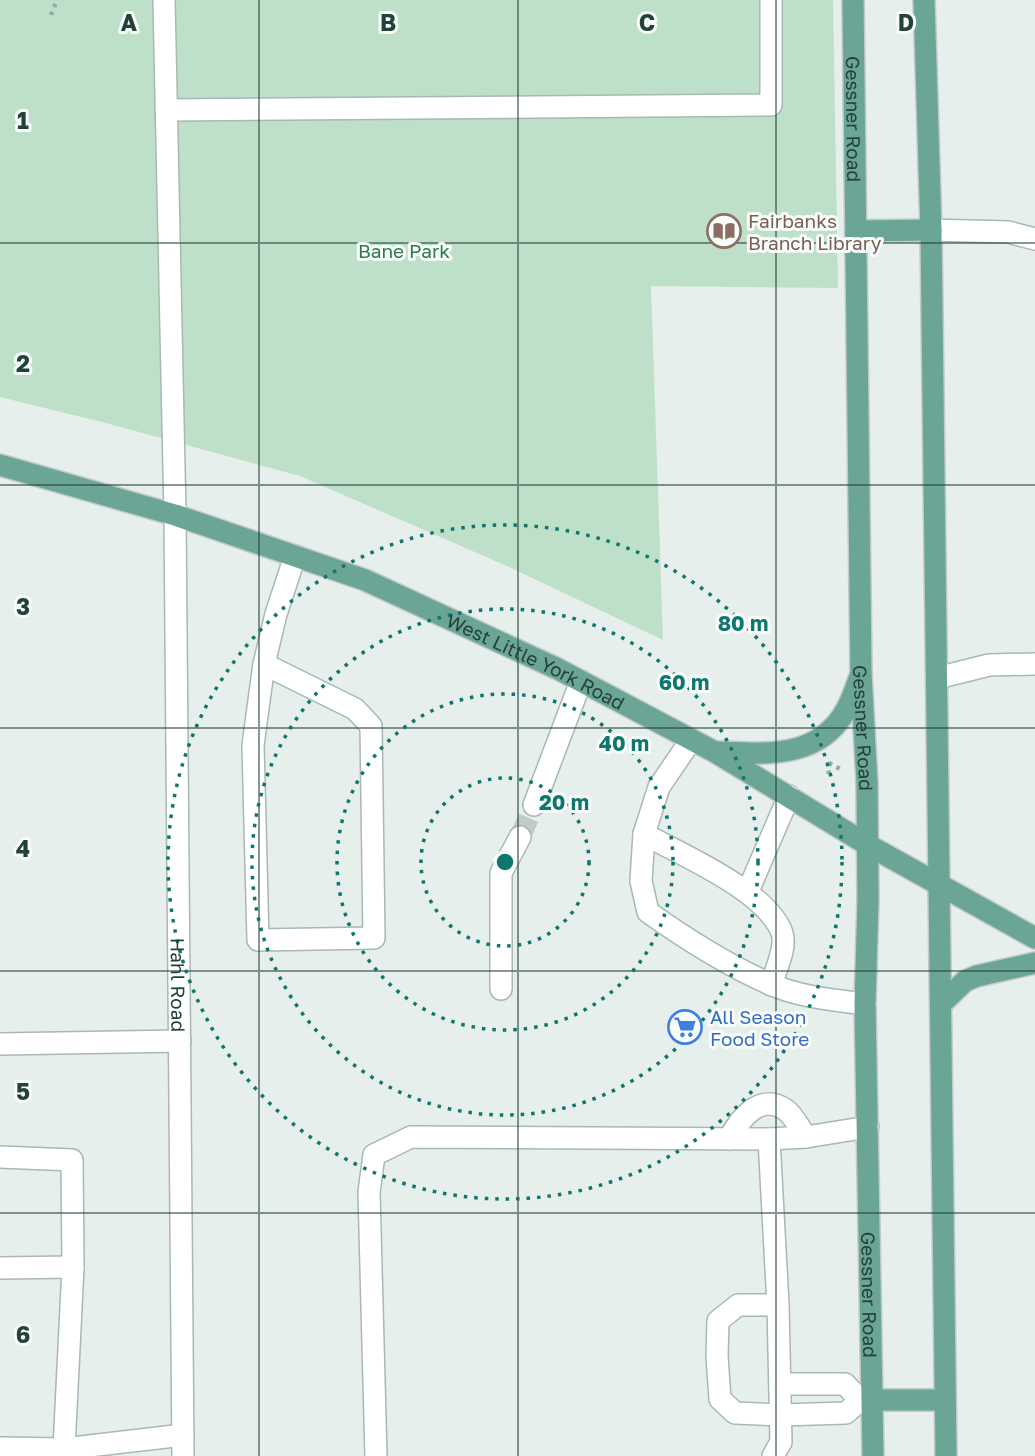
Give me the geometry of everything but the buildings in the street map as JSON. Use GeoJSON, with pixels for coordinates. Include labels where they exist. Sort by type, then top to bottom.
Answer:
{"type":"FeatureCollection","features":[{"type":"Feature","properties":{"kind":"main road","name":"Gessner Road"},"geometry":{"type":"LineString","coordinates":[[853,0],[861,673],[868,845],[865,1004],[868,1126],[867,1400],[873,1456]]}},
{"type":"Feature","properties":{"kind":"main road"},"geometry":{"type":"LineString","coordinates":[[924,0],[931,230],[946,1456]]}},
{"type":"Feature","properties":{"kind":"main road"},"geometry":{"type":"LineString","coordinates":[[856,230],[931,230]]}},
{"type":"Feature","properties":{"kind":"main road","name":"West Little York Road"},"geometry":{"type":"LineString","coordinates":[[0,465],[175,515],[365,580],[581,681],[715,752],[868,845],[1035,938]]}},
{"type":"Feature","properties":{"kind":"main road"},"geometry":{"type":"LineString","coordinates":[[715,752],[790,752],[816,741],[829,732],[846,710],[861,673]]}},
{"type":"Feature","properties":{"kind":"main road"},"geometry":{"type":"LineString","coordinates":[[941,1004],[964,981],[1035,963]]}},
{"type":"Feature","properties":{"kind":"main road"},"geometry":{"type":"LineString","coordinates":[[867,1400],[945,1399]]}},
{"type":"Feature","properties":{"kind":"street","name":"Hahl Road"},"geometry":{"type":"LineString","coordinates":[[164,0],[175,515],[183,1446]]}},
{"type":"Feature","properties":{"kind":"street"},"geometry":{"type":"LineString","coordinates":[[166,110],[771,105],[771,0]]}},
{"type":"Feature","properties":{"kind":"street"},"geometry":{"type":"LineString","coordinates":[[931,230],[1008,232],[1035,239]]}},
{"type":"Feature","properties":{"kind":"street"},"geometry":{"type":"LineString","coordinates":[[264,664],[355,709],[371,726],[374,938],[258,940],[253,745],[264,664],[276,614],[295,556]]}},
{"type":"Feature","properties":{"kind":"street"},"geometry":{"type":"LineString","coordinates":[[937,678],[989,666],[1035,664]]}},
{"type":"Feature","properties":{"kind":"street"},"geometry":{"type":"LineString","coordinates":[[534,804],[581,681]]}},
{"type":"Feature","properties":{"kind":"street"},"geometry":{"type":"LineString","coordinates":[[691,740],[659,787],[644,834],[641,881],[648,912],[688,941],[771,985],[820,998],[865,1004]]}},
{"type":"Feature","properties":{"kind":"street"},"geometry":{"type":"LineString","coordinates":[[748,891],[789,796]]}},
{"type":"Feature","properties":{"kind":"street"},"geometry":{"type":"LineString","coordinates":[[644,834],[748,891],[770,915],[782,933],[782,946],[771,985]]}},
{"type":"Feature","properties":{"kind":"street"},"geometry":{"type":"LineString","coordinates":[[501,989],[501,873],[520,837]]}},
{"type":"Feature","properties":{"kind":"street"},"geometry":{"type":"LineString","coordinates":[[0,1044],[180,1041]]}},
{"type":"Feature","properties":{"kind":"street"},"geometry":{"type":"LineString","coordinates":[[729,1139],[741,1117],[755,1107],[771,1105],[785,1110],[806,1137]]}},
{"type":"Feature","properties":{"kind":"street"},"geometry":{"type":"LineString","coordinates":[[376,1456],[369,1192],[374,1156],[411,1137],[769,1139],[806,1137],[868,1126]]}},
{"type":"Feature","properties":{"kind":"street"},"geometry":{"type":"LineString","coordinates":[[769,1139],[778,1305],[782,1452]]}},
{"type":"Feature","properties":{"kind":"street"},"geometry":{"type":"LineString","coordinates":[[0,1157],[72,1160],[73,1267],[64,1450]]}},
{"type":"Feature","properties":{"kind":"street"},"geometry":{"type":"LineString","coordinates":[[0,1268],[73,1267]]}},
{"type":"Feature","properties":{"kind":"street"},"geometry":{"type":"LineString","coordinates":[[778,1305],[738,1305],[718,1321],[720,1399],[735,1413],[781,1415],[846,1413],[867,1400],[845,1384],[781,1384]]}},
{"type":"Feature","properties":{"kind":"street"},"geometry":{"type":"LineString","coordinates":[[0,1448],[21,1452],[183,1446]]}},
{"type":"Feature","properties":{"kind":"path"},"geometry":{"type":"LineString","coordinates":[[51,15],[57,0]]}},
{"type":"Feature","properties":{"kind":"path"},"geometry":{"type":"LineString","coordinates":[[825,755],[830,777]]}},
{"type":"Feature","properties":{"kind":"path"},"geometry":{"type":"LineString","coordinates":[[829,764],[845,771]]}},
{"type":"Feature","properties":{"kind":"green space","name":"Bane Park"},"geometry":{"type":"Polygon","coordinates":[[[0,0],[833,0],[838,288],[651,286],[663,640],[509,567],[300,476],[0,397],[0,0]]]}},
{"type":"Feature","properties":{"kind":"tunnel"},"geometry":{"type":"LineString","coordinates":[[520,837],[534,805]]}},
{"type":"Feature","properties":{"kind":"place","name":"Fairbanks Branch Library"},"geometry":{"type":"Point","coordinates":[724,231]}},
{"type":"Feature","properties":{"kind":"place","name":"All Season Food Store"},"geometry":{"type":"Point","coordinates":[685,1027]}}]}
